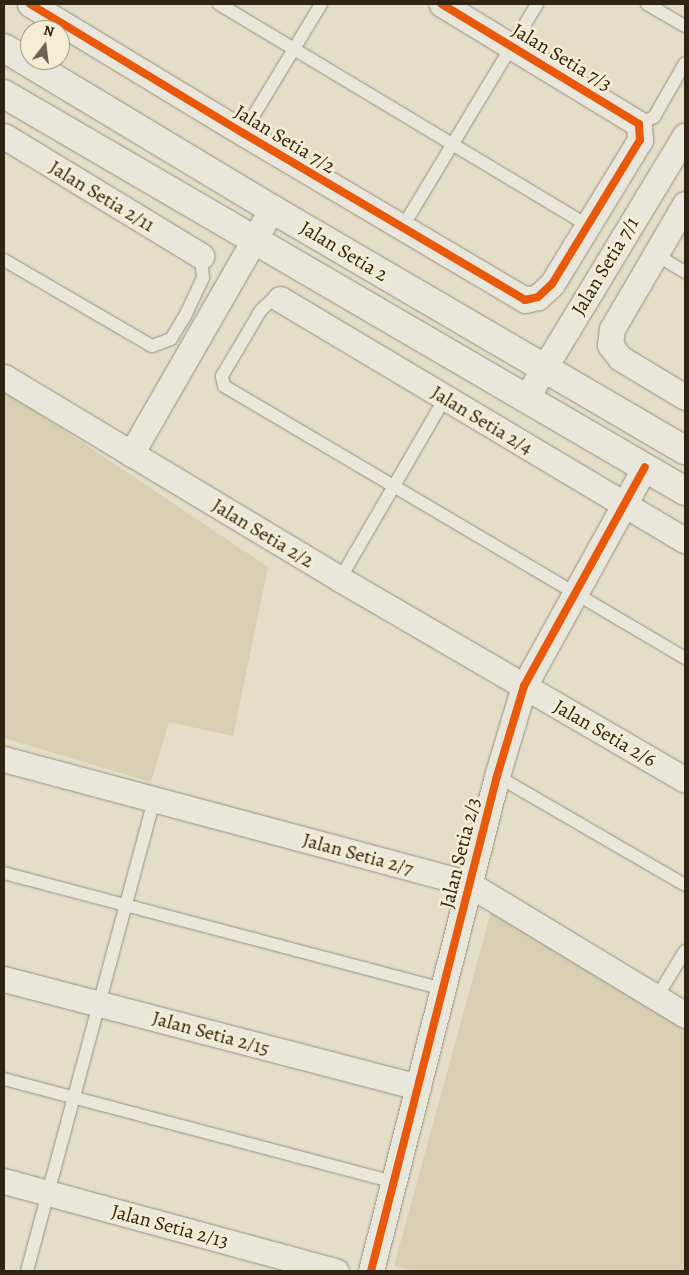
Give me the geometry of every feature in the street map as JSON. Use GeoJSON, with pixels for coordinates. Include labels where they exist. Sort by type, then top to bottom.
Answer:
{"type":"FeatureCollection","features":[{"type":"Feature","properties":{"kind":"street","name":"Jalan Setia 7/2"},"geometry":{"type":"LineString","coordinates":[[30,4],[525,300],[538,297],[552,284],[589,226]]}},
{"type":"Feature","properties":{"kind":"street","name":"Jalan Setia 7/3"},"geometry":{"type":"LineString","coordinates":[[442,4],[640,124]]}},
{"type":"Feature","properties":{"kind":"street","name":"Jalan Setia 2"},"geometry":{"type":"LineString","coordinates":[[4,48],[272,209],[685,450]]}},
{"type":"Feature","properties":{"kind":"street","name":"Jalan Setia 2"},"geometry":{"type":"LineString","coordinates":[[4,94],[685,491]]}},
{"type":"Feature","properties":{"kind":"street"},"geometry":{"type":"LineString","coordinates":[[589,226],[640,140],[640,124]]}},
{"type":"Feature","properties":{"kind":"street","name":"Jalan Setia 7/1"},"geometry":{"type":"LineString","coordinates":[[526,398],[685,135]]}},
{"type":"Feature","properties":{"kind":"street","name":"Jalan Setia 2/11"},"geometry":{"type":"LineString","coordinates":[[4,136],[201,256]]}},
{"type":"Feature","properties":{"kind":"street"},"geometry":{"type":"LineString","coordinates":[[685,204],[612,329],[610,344],[620,358],[685,397]]}},
{"type":"Feature","properties":{"kind":"street"},"geometry":{"type":"LineString","coordinates":[[132,454],[272,209]]}},
{"type":"Feature","properties":{"kind":"street","name":"Jalan Setia 2/4"},"geometry":{"type":"LineString","coordinates":[[280,299],[685,540]]}},
{"type":"Feature","properties":{"kind":"street","name":"Jalan Setia 2/2"},"geometry":{"type":"LineString","coordinates":[[4,377],[340,579],[524,686]]}},
{"type":"Feature","properties":{"kind":"street","name":"Jalan Setia 2/3"},"geometry":{"type":"LineString","coordinates":[[371,1271],[497,776],[524,686],[626,505],[645,467]]}},
{"type":"Feature","properties":{"kind":"street","name":"Jalan Setia 2/6"},"geometry":{"type":"LineString","coordinates":[[524,686],[685,780]]}},
{"type":"Feature","properties":{"kind":"street","name":"Jalan Setia 2/7"},"geometry":{"type":"LineString","coordinates":[[4,759],[469,884],[685,1015]]}},
{"type":"Feature","properties":{"kind":"street","name":"Jalan Setia 2/15"},"geometry":{"type":"LineString","coordinates":[[4,979],[418,1087]]}},
{"type":"Feature","properties":{"kind":"street","name":"Jalan Setia 2/13"},"geometry":{"type":"LineString","coordinates":[[4,1181],[336,1271]]}},
{"type":"Feature","properties":{"kind":"lane"},"geometry":{"type":"LineString","coordinates":[[220,4],[589,226]]}},
{"type":"Feature","properties":{"kind":"lane"},"geometry":{"type":"LineString","coordinates":[[243,133],[321,4]]}},
{"type":"Feature","properties":{"kind":"lane"},"geometry":{"type":"LineString","coordinates":[[402,228],[537,4]]}},
{"type":"Feature","properties":{"kind":"lane"},"geometry":{"type":"LineString","coordinates":[[647,4],[685,26]]}},
{"type":"Feature","properties":{"kind":"lane"},"geometry":{"type":"LineString","coordinates":[[640,124],[654,118],[685,63]]}},
{"type":"Feature","properties":{"kind":"lane"},"geometry":{"type":"LineString","coordinates":[[655,254],[685,272]]}},
{"type":"Feature","properties":{"kind":"lane"},"geometry":{"type":"LineString","coordinates":[[4,260],[152,346],[171,339],[185,316],[203,278],[201,256]]}},
{"type":"Feature","properties":{"kind":"lane"},"geometry":{"type":"LineString","coordinates":[[280,299],[273,299],[260,310],[222,376],[224,386],[685,658]]}},
{"type":"Feature","properties":{"kind":"lane"},"geometry":{"type":"LineString","coordinates":[[340,579],[445,398]]}},
{"type":"Feature","properties":{"kind":"lane"},"geometry":{"type":"LineString","coordinates":[[497,776],[685,885]]}},
{"type":"Feature","properties":{"kind":"lane"},"geometry":{"type":"LineString","coordinates":[[27,1271],[154,799]]}},
{"type":"Feature","properties":{"kind":"lane"},"geometry":{"type":"LineString","coordinates":[[4,873],[443,989]]}},
{"type":"Feature","properties":{"kind":"lane"},"geometry":{"type":"LineString","coordinates":[[658,997],[685,951]]}},
{"type":"Feature","properties":{"kind":"lane"},"geometry":{"type":"LineString","coordinates":[[4,1079],[394,1182]]}},
{"type":"Feature","properties":{"kind":"shaded area"},"geometry":{"type":"Polygon","coordinates":[[[4,390],[268,567],[233,736],[169,722],[151,782],[4,738],[4,390]]]}},
{"type":"Feature","properties":{"kind":"shaded area"},"geometry":{"type":"Polygon","coordinates":[[[491,912],[685,1030],[685,1271],[414,1271],[394,1266],[491,912]]]}},
{"type":"Feature","properties":{"kind":"cycle path"},"geometry":{"type":"LineString","coordinates":[[30,4],[525,300],[538,297],[552,284],[640,140],[639,124],[442,4]]}},
{"type":"Feature","properties":{"kind":"cycle path"},"geometry":{"type":"LineString","coordinates":[[371,1271],[497,776],[524,686],[645,467]]}}]}
